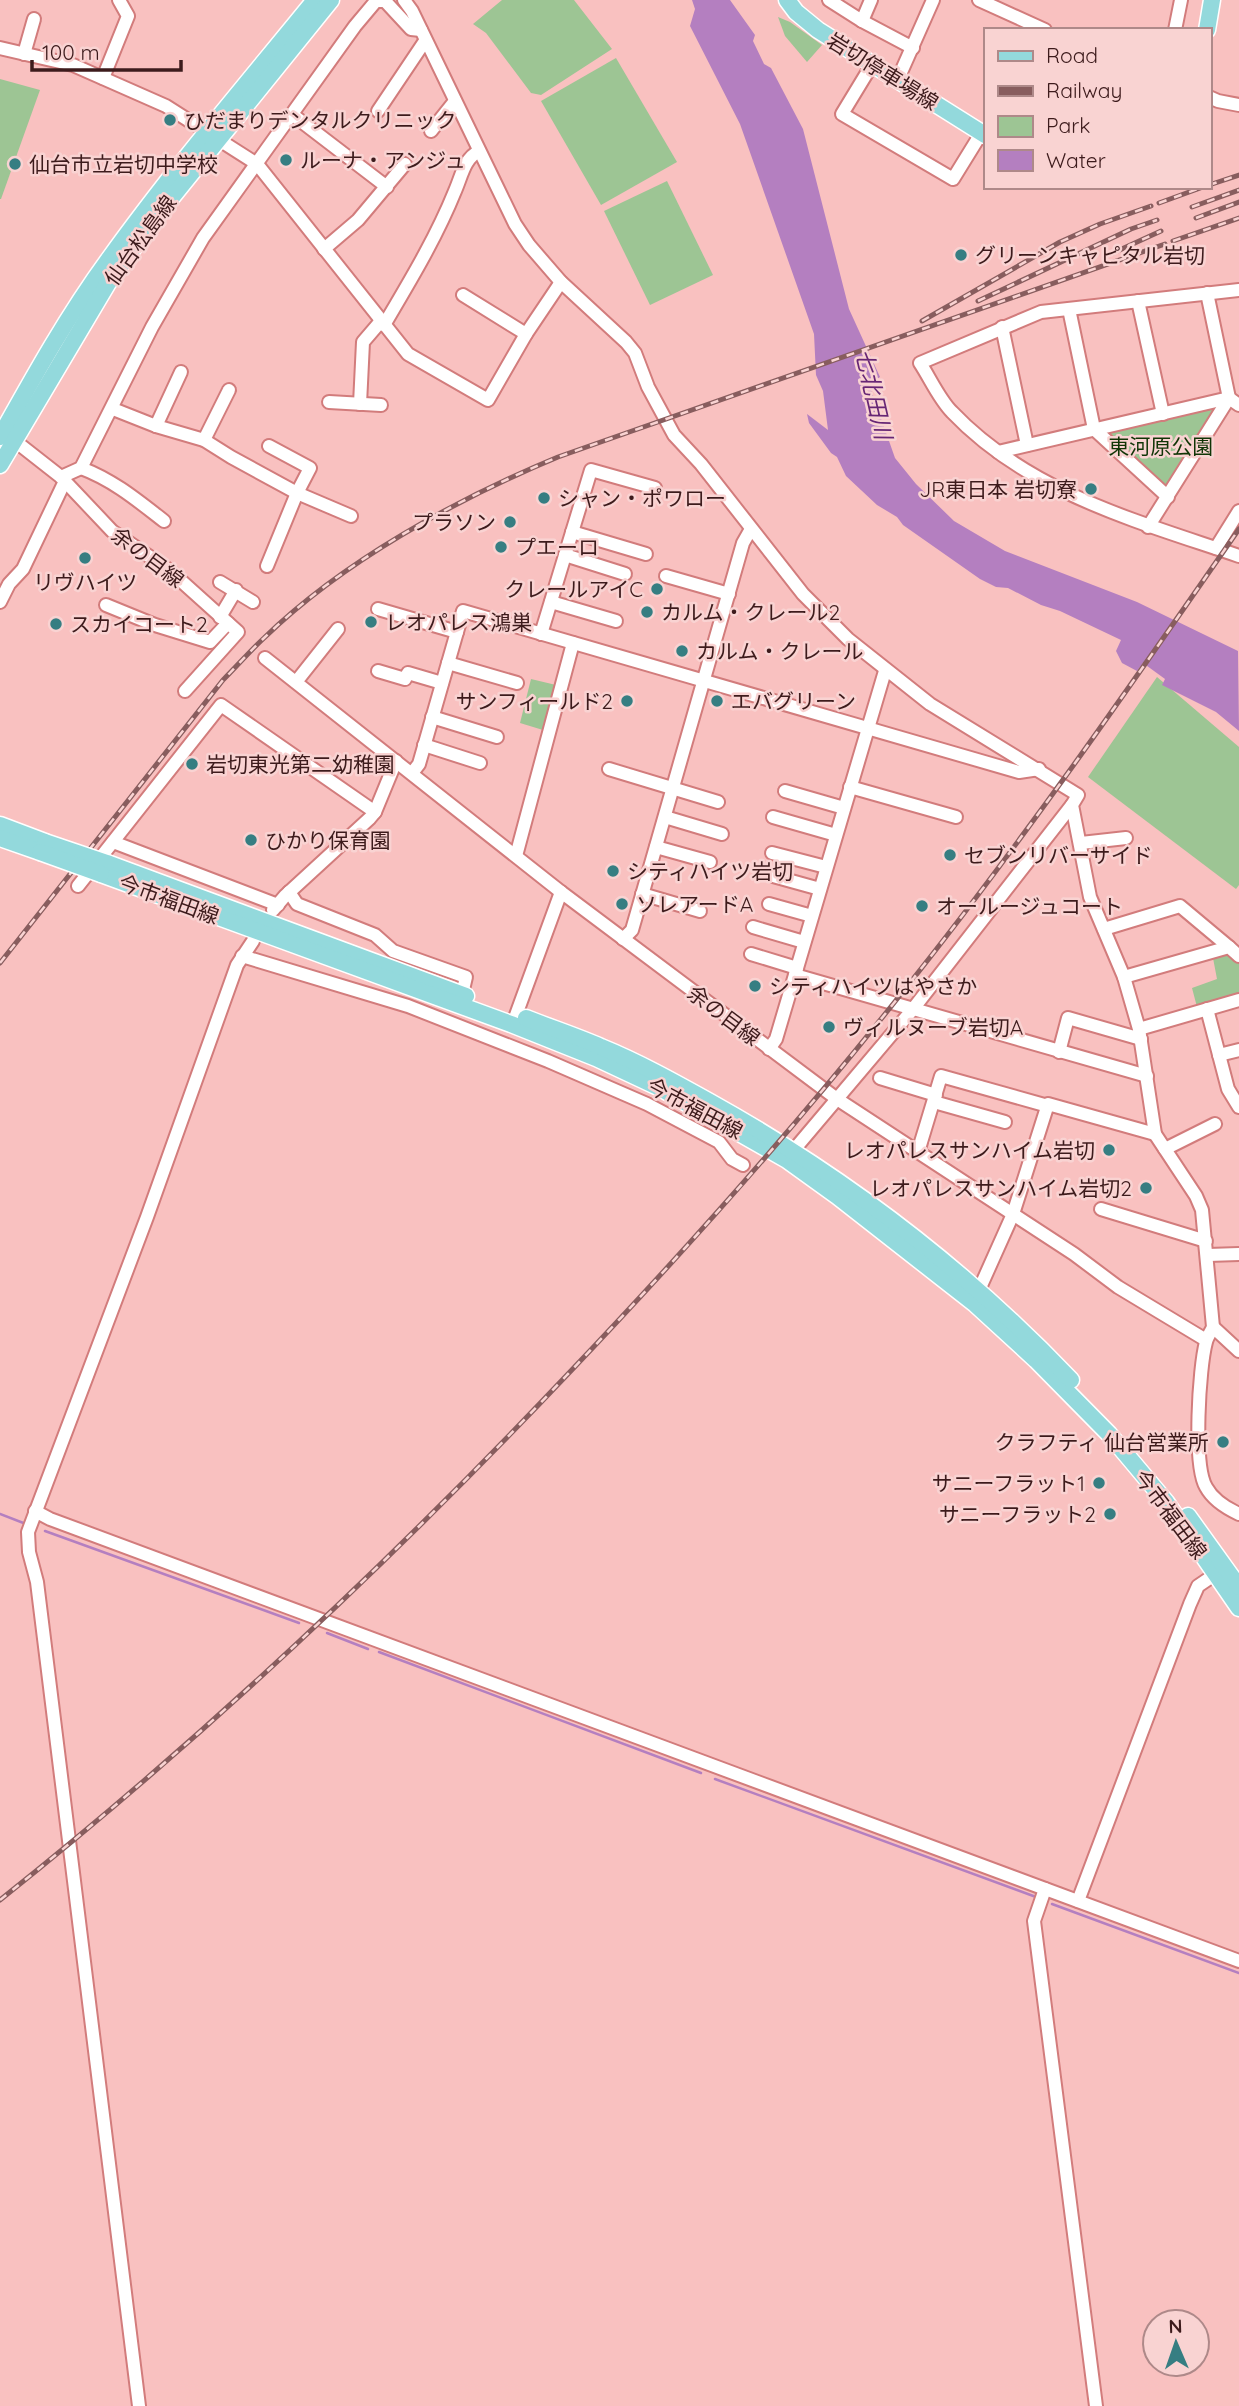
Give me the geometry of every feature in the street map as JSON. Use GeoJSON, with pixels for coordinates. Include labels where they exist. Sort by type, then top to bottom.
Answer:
{"type":"FeatureCollection","features":[{"type":"Feature","properties":{"kind":"main road","name":"仙台松島線"},"geometry":{"type":"LineString","coordinates":[[0,465],[4,434],[212,136],[315,0]]}},
{"type":"Feature","properties":{"kind":"main road","name":"仙台松島線"},"geometry":{"type":"LineString","coordinates":[[212,136],[331,0]]}},
{"type":"Feature","properties":{"kind":"main road","name":"岩切停車場線"},"geometry":{"type":"LineString","coordinates":[[787,0],[796,12],[818,30],[984,133]]}},
{"type":"Feature","properties":{"kind":"main road"},"geometry":{"type":"LineString","coordinates":[[1207,28],[1212,0]]}},
{"type":"Feature","properties":{"kind":"main road","name":"今市福田線"},"geometry":{"type":"LineString","coordinates":[[0,825],[42,847]]}},
{"type":"Feature","properties":{"kind":"main road","name":"今市福田線"},"geometry":{"type":"LineString","coordinates":[[0,838],[42,847],[462,995],[601,1047],[666,1077],[769,1135],[862,1198],[979,1290],[1040,1348],[1117,1428],[1174,1496],[1227,1566],[1239,1587]]}},
{"type":"Feature","properties":{"kind":"main road","name":"今市福田線"},"geometry":{"type":"LineString","coordinates":[[104,869],[596,1058],[660,1088],[785,1159],[837,1196],[975,1304],[1036,1360],[1109,1434],[1166,1502],[1227,1566],[1239,1608]]}},
{"type":"Feature","properties":{"kind":"street"},"geometry":{"type":"LineString","coordinates":[[103,78],[128,16],[119,0]]}},
{"type":"Feature","properties":{"kind":"street"},"geometry":{"type":"LineString","coordinates":[[404,0],[515,224],[529,245],[561,282],[635,353],[648,387],[674,435],[701,464],[803,594],[848,639],[886,671],[949,716],[1078,795],[913,1009],[793,1151]]}},
{"type":"Feature","properties":{"kind":"street"},"geometry":{"type":"LineString","coordinates":[[829,0],[913,48]]}},
{"type":"Feature","properties":{"kind":"street"},"geometry":{"type":"LineString","coordinates":[[862,21],[872,0]]}},
{"type":"Feature","properties":{"kind":"street"},"geometry":{"type":"LineString","coordinates":[[898,79],[933,0]]}},
{"type":"Feature","properties":{"kind":"street"},"geometry":{"type":"LineString","coordinates":[[979,0],[1041,28]]}},
{"type":"Feature","properties":{"kind":"street"},"geometry":{"type":"LineString","coordinates":[[1175,28],[1181,0]]}},
{"type":"Feature","properties":{"kind":"street"},"geometry":{"type":"LineString","coordinates":[[0,602],[9,584],[23,569],[63,479],[81,468],[152,327],[203,238],[376,1],[385,1],[411,29],[423,36]]}},
{"type":"Feature","properties":{"kind":"street"},"geometry":{"type":"LineString","coordinates":[[24,54],[34,19]]}},
{"type":"Feature","properties":{"kind":"street"},"geometry":{"type":"LineString","coordinates":[[378,111],[423,36]]}},
{"type":"Feature","properties":{"kind":"street"},"geometry":{"type":"LineString","coordinates":[[0,48],[73,65],[166,106],[257,164],[408,354],[488,400],[526,334],[561,282]]}},
{"type":"Feature","properties":{"kind":"street"},"geometry":{"type":"LineString","coordinates":[[873,63],[842,114],[953,179],[984,133]]}},
{"type":"Feature","properties":{"kind":"street"},"geometry":{"type":"LineString","coordinates":[[1211,98],[1239,105]]}},
{"type":"Feature","properties":{"kind":"street"},"geometry":{"type":"LineString","coordinates":[[430,131],[455,101]]}},
{"type":"Feature","properties":{"kind":"street"},"geometry":{"type":"LineString","coordinates":[[293,115],[387,187]]}},
{"type":"Feature","properties":{"kind":"street"},"geometry":{"type":"LineString","coordinates":[[360,404],[363,342],[382,323],[417,269],[447,211],[469,156],[479,150]]}},
{"type":"Feature","properties":{"kind":"street"},"geometry":{"type":"LineString","coordinates":[[324,249],[358,220],[405,164]]}},
{"type":"Feature","properties":{"kind":"street"},"geometry":{"type":"LineString","coordinates":[[1239,290],[1041,312],[920,363],[950,411],[998,452],[1040,480],[1093,506],[1239,556]]}},
{"type":"Feature","properties":{"kind":"street"},"geometry":{"type":"LineString","coordinates":[[1148,527],[1234,401],[1207,293]]}},
{"type":"Feature","properties":{"kind":"street"},"geometry":{"type":"LineString","coordinates":[[463,295],[526,334]]}},
{"type":"Feature","properties":{"kind":"street"},"geometry":{"type":"LineString","coordinates":[[1138,301],[1163,414]]}},
{"type":"Feature","properties":{"kind":"street"},"geometry":{"type":"LineString","coordinates":[[1069,309],[1094,429],[1167,497]]}},
{"type":"Feature","properties":{"kind":"street"},"geometry":{"type":"LineString","coordinates":[[1002,327],[1027,445]]}},
{"type":"Feature","properties":{"kind":"street"},"geometry":{"type":"LineString","coordinates":[[156,426],[181,372]]}},
{"type":"Feature","properties":{"kind":"street"},"geometry":{"type":"LineString","coordinates":[[204,440],[230,391]]}},
{"type":"Feature","properties":{"kind":"street"},"geometry":{"type":"LineString","coordinates":[[998,452],[1163,414],[1234,401]]}},
{"type":"Feature","properties":{"kind":"street"},"geometry":{"type":"LineString","coordinates":[[329,402],[381,405]]}},
{"type":"Feature","properties":{"kind":"street"},"geometry":{"type":"LineString","coordinates":[[113,408],[156,426],[204,440],[297,493],[351,516]]}},
{"type":"Feature","properties":{"kind":"street","name":"余の目線"},"geometry":{"type":"LineString","coordinates":[[4,434],[63,479],[112,531],[169,570],[224,620]]}},
{"type":"Feature","properties":{"kind":"street"},"geometry":{"type":"LineString","coordinates":[[267,566],[310,468],[269,446]]}},
{"type":"Feature","properties":{"kind":"street"},"geometry":{"type":"LineString","coordinates":[[81,468],[101,475],[125,490],[164,521]]}},
{"type":"Feature","properties":{"kind":"street"},"geometry":{"type":"LineString","coordinates":[[541,634],[591,470],[655,488]]}},
{"type":"Feature","properties":{"kind":"street"},"geometry":{"type":"LineString","coordinates":[[1216,548],[1239,511]]}},
{"type":"Feature","properties":{"kind":"street"},"geometry":{"type":"LineString","coordinates":[[627,935],[665,817],[743,543],[751,529]]}},
{"type":"Feature","properties":{"kind":"street"},"geometry":{"type":"LineString","coordinates":[[572,532],[646,554]]}},
{"type":"Feature","properties":{"kind":"street"},"geometry":{"type":"LineString","coordinates":[[565,555],[625,574]]}},
{"type":"Feature","properties":{"kind":"street"},"geometry":{"type":"LineString","coordinates":[[666,576],[729,594]]}},
{"type":"Feature","properties":{"kind":"street"},"geometry":{"type":"LineString","coordinates":[[220,582],[253,602]]}},
{"type":"Feature","properties":{"kind":"street"},"geometry":{"type":"LineString","coordinates":[[106,605],[155,625],[210,642],[224,620],[236,590]]}},
{"type":"Feature","properties":{"kind":"street"},"geometry":{"type":"LineString","coordinates":[[551,602],[616,621]]}},
{"type":"Feature","properties":{"kind":"street"},"geometry":{"type":"LineString","coordinates":[[378,609],[457,632]]}},
{"type":"Feature","properties":{"kind":"street"},"geometry":{"type":"LineString","coordinates":[[415,769],[463,611],[1019,772],[1038,769]]}},
{"type":"Feature","properties":{"kind":"street"},"geometry":{"type":"LineString","coordinates":[[186,691],[238,632],[224,620]]}},
{"type":"Feature","properties":{"kind":"street"},"geometry":{"type":"LineString","coordinates":[[296,682],[338,629]]}},
{"type":"Feature","properties":{"kind":"street"},"geometry":{"type":"LineString","coordinates":[[517,851],[573,643]]}},
{"type":"Feature","properties":{"kind":"street","name":"余の目線"},"geometry":{"type":"LineString","coordinates":[[265,658],[396,761],[415,769],[517,851],[561,892],[627,935],[772,1045],[837,1099],[1013,1214],[1118,1287],[1239,1351]]}},
{"type":"Feature","properties":{"kind":"street"},"geometry":{"type":"LineString","coordinates":[[448,663],[517,683]]}},
{"type":"Feature","properties":{"kind":"street"},"geometry":{"type":"LineString","coordinates":[[378,671],[405,679],[408,673],[442,683]]}},
{"type":"Feature","properties":{"kind":"street"},"geometry":{"type":"LineString","coordinates":[[772,1045],[886,671]]}},
{"type":"Feature","properties":{"kind":"street"},"geometry":{"type":"LineString","coordinates":[[78,886],[221,705],[375,812]]}},
{"type":"Feature","properties":{"kind":"street"},"geometry":{"type":"LineString","coordinates":[[432,717],[497,737]]}},
{"type":"Feature","properties":{"kind":"street"},"geometry":{"type":"LineString","coordinates":[[424,746],[480,763]]}},
{"type":"Feature","properties":{"kind":"street"},"geometry":{"type":"LineString","coordinates":[[113,842],[276,908],[289,892],[375,812],[396,761]]}},
{"type":"Feature","properties":{"kind":"street"},"geometry":{"type":"LineString","coordinates":[[609,769],[718,802]]}},
{"type":"Feature","properties":{"kind":"street"},"geometry":{"type":"LineString","coordinates":[[850,787],[956,817]]}},
{"type":"Feature","properties":{"kind":"street"},"geometry":{"type":"LineString","coordinates":[[785,791],[844,808]]}},
{"type":"Feature","properties":{"kind":"street"},"geometry":{"type":"LineString","coordinates":[[1072,804],[1090,897],[1124,977],[1140,1034],[1155,1134],[1196,1196],[1202,1210],[1208,1255],[1209,1334],[1199,1407],[1200,1473],[1205,1487],[1213,1497],[1239,1514]]}},
{"type":"Feature","properties":{"kind":"street"},"geometry":{"type":"LineString","coordinates":[[665,817],[722,834]]}},
{"type":"Feature","properties":{"kind":"street"},"geometry":{"type":"LineString","coordinates":[[774,817],[836,835]]}},
{"type":"Feature","properties":{"kind":"street"},"geometry":{"type":"LineString","coordinates":[[1081,843],[1126,838]]}},
{"type":"Feature","properties":{"kind":"street"},"geometry":{"type":"LineString","coordinates":[[656,847],[710,862]]}},
{"type":"Feature","properties":{"kind":"street"},"geometry":{"type":"LineString","coordinates":[[772,853],[826,867]]}},
{"type":"Feature","properties":{"kind":"street"},"geometry":{"type":"LineString","coordinates":[[773,876],[820,889]]}},
{"type":"Feature","properties":{"kind":"street"},"geometry":{"type":"LineString","coordinates":[[289,892],[297,904],[375,935],[393,951],[466,977],[462,995]]}},
{"type":"Feature","properties":{"kind":"street"},"geometry":{"type":"LineString","coordinates":[[516,1015],[561,892]]}},
{"type":"Feature","properties":{"kind":"street"},"geometry":{"type":"LineString","coordinates":[[642,894],[700,911]]}},
{"type":"Feature","properties":{"kind":"street"},"geometry":{"type":"LineString","coordinates":[[769,904],[812,916]]}},
{"type":"Feature","properties":{"kind":"street"},"geometry":{"type":"LineString","coordinates":[[1104,929],[1181,906],[1234,951]]}},
{"type":"Feature","properties":{"kind":"street"},"geometry":{"type":"LineString","coordinates":[[753,927],[804,942]]}},
{"type":"Feature","properties":{"kind":"street"},"geometry":{"type":"LineString","coordinates":[[139,2406],[41,1608],[28,1532],[147,1217],[237,965],[253,941]]}},
{"type":"Feature","properties":{"kind":"street"},"geometry":{"type":"LineString","coordinates":[[1124,977],[1234,951]]}},
{"type":"Feature","properties":{"kind":"street"},"geometry":{"type":"LineString","coordinates":[[751,954],[796,972],[913,1009],[1147,1076]]}},
{"type":"Feature","properties":{"kind":"street"},"geometry":{"type":"LineString","coordinates":[[243,956],[408,1006],[548,1061],[647,1104],[719,1142],[733,1159],[743,1165]]}},
{"type":"Feature","properties":{"kind":"street"},"geometry":{"type":"LineString","coordinates":[[1059,1052],[1068,1018],[1140,1034],[1239,1000]]}},
{"type":"Feature","properties":{"kind":"street"},"geometry":{"type":"LineString","coordinates":[[1207,1009],[1228,1089],[1238,1103]]}},
{"type":"Feature","properties":{"kind":"street"},"geometry":{"type":"LineString","coordinates":[[1219,1055],[1239,1050]]}},
{"type":"Feature","properties":{"kind":"street"},"geometry":{"type":"LineString","coordinates":[[918,1152],[941,1076],[1155,1134]]}},
{"type":"Feature","properties":{"kind":"street"},"geometry":{"type":"LineString","coordinates":[[880,1078],[1005,1122]]}},
{"type":"Feature","properties":{"kind":"street"},"geometry":{"type":"LineString","coordinates":[[979,1290],[1013,1214],[1048,1105]]}},
{"type":"Feature","properties":{"kind":"street"},"geometry":{"type":"LineString","coordinates":[[1165,1149],[1215,1124]]}},
{"type":"Feature","properties":{"kind":"street"},"geometry":{"type":"LineString","coordinates":[[1101,1209],[1206,1241]]}},
{"type":"Feature","properties":{"kind":"street"},"geometry":{"type":"LineString","coordinates":[[1208,1255],[1239,1254]]}},
{"type":"Feature","properties":{"kind":"street"},"geometry":{"type":"LineString","coordinates":[[35,1511],[50,1519],[1239,1961]]}},
{"type":"Feature","properties":{"kind":"street"},"geometry":{"type":"LineString","coordinates":[[1078,1901],[1189,1604],[1198,1586],[1227,1566]]}},
{"type":"Feature","properties":{"kind":"street"},"geometry":{"type":"LineString","coordinates":[[1045,1889],[1034,1921],[1096,2406]]}},
{"type":"Feature","properties":{"kind":"green space"},"geometry":{"type":"Polygon","coordinates":[[[502,0],[574,0],[612,49],[541,95],[531,93],[486,33],[473,24],[502,0]]]}},
{"type":"Feature","properties":{"kind":"green space"},"geometry":{"type":"Polygon","coordinates":[[[778,17],[790,22],[822,45],[807,62],[785,36],[778,17]]]}},
{"type":"Feature","properties":{"kind":"green space"},"geometry":{"type":"Polygon","coordinates":[[[616,58],[677,162],[601,205],[541,101],[616,58]]]}},
{"type":"Feature","properties":{"kind":"green space"},"geometry":{"type":"Polygon","coordinates":[[[0,79],[40,90],[1,199],[0,199],[0,79]]]}},
{"type":"Feature","properties":{"kind":"green space"},"geometry":{"type":"Polygon","coordinates":[[[667,181],[713,275],[650,305],[604,211],[667,181]]]}},
{"type":"Feature","properties":{"kind":"green space","name":"東河原公園"},"geometry":{"type":"Polygon","coordinates":[[[1214,407],[1216,411],[1167,488],[1107,437],[1108,431],[1214,407]]]}},
{"type":"Feature","properties":{"kind":"green space"},"geometry":{"type":"Polygon","coordinates":[[[1157,677],[1239,747],[1239,885],[1236,889],[1088,777],[1157,677]]]}},
{"type":"Feature","properties":{"kind":"green space"},"geometry":{"type":"Polygon","coordinates":[[[531,679],[556,685],[543,730],[520,723],[531,679]]]}},
{"type":"Feature","properties":{"kind":"green space"},"geometry":{"type":"Polygon","coordinates":[[[1233,956],[1239,961],[1239,995],[1197,1007],[1192,988],[1217,979],[1213,958],[1233,956]]]}},
{"type":"Feature","properties":{"kind":"water"},"geometry":{"type":"Polygon","coordinates":[[[692,0],[730,0],[755,35],[753,41],[764,64],[771,68],[803,129],[849,309],[880,377],[869,384],[895,458],[916,484],[954,521],[1005,551],[1137,602],[1238,651],[1239,731],[1216,712],[1162,685],[1165,679],[1143,663],[1137,671],[1122,663],[1116,651],[1121,640],[1008,588],[996,587],[980,579],[903,525],[897,517],[877,505],[846,476],[837,457],[809,423],[807,414],[828,430],[823,391],[816,375],[814,334],[740,124],[690,26],[695,9],[692,0]]]}},
{"type":"Feature","properties":{"kind":"waterway"},"geometry":{"type":"LineString","coordinates":[[0,1514],[26,1524]]}},
{"type":"Feature","properties":{"kind":"waterway"},"geometry":{"type":"LineString","coordinates":[[45,1531],[299,1623]]}},
{"type":"Feature","properties":{"kind":"waterway"},"geometry":{"type":"LineString","coordinates":[[327,1633],[368,1649]]}},
{"type":"Feature","properties":{"kind":"waterway"},"geometry":{"type":"LineString","coordinates":[[379,1652],[701,1773]]}},
{"type":"Feature","properties":{"kind":"waterway"},"geometry":{"type":"LineString","coordinates":[[715,1779],[1036,1897]]}},
{"type":"Feature","properties":{"kind":"waterway"},"geometry":{"type":"LineString","coordinates":[[1052,1904],[1239,1973]]}},
{"type":"Feature","properties":{"kind":"railway"},"geometry":{"type":"LineString","coordinates":[[1211,184],[1239,175]]}},
{"type":"Feature","properties":{"kind":"railway"},"geometry":{"type":"LineString","coordinates":[[1159,203],[1198,189]]}},
{"type":"Feature","properties":{"kind":"railway"},"geometry":{"type":"LineString","coordinates":[[1192,207],[1239,190]]}},
{"type":"Feature","properties":{"kind":"railway"},"geometry":{"type":"LineString","coordinates":[[1196,218],[1239,202]]}},
{"type":"Feature","properties":{"kind":"railway"},"geometry":{"type":"LineString","coordinates":[[922,321],[1060,242],[1151,206]]}},
{"type":"Feature","properties":{"kind":"railway"},"geometry":{"type":"LineString","coordinates":[[1173,241],[1239,218]]}},
{"type":"Feature","properties":{"kind":"railway"},"geometry":{"type":"LineString","coordinates":[[978,301],[1131,229],[1157,220]]}},
{"type":"Feature","properties":{"kind":"railway"},"geometry":{"type":"LineString","coordinates":[[1113,253],[1161,231]]}},
{"type":"Feature","properties":{"kind":"railway"},"geometry":{"type":"LineString","coordinates":[[0,963],[223,680],[295,610],[329,583],[403,534],[481,492],[558,457],[1165,244]]}},
{"type":"Feature","properties":{"kind":"railway"},"geometry":{"type":"LineString","coordinates":[[0,1900],[221,1713],[363,1581],[500,1445],[698,1234],[865,1039],[992,877],[1239,529]]}},
{"type":"Feature","properties":{"kind":"place","name":"ひだまりデンタルクリニック"},"geometry":{"type":"Point","coordinates":[170,120]}},
{"type":"Feature","properties":{"kind":"place","name":"ルーナ・アンジュ"},"geometry":{"type":"Point","coordinates":[286,160]}},
{"type":"Feature","properties":{"kind":"place","name":"仙台市立岩切中学校"},"geometry":{"type":"Point","coordinates":[15,164]}},
{"type":"Feature","properties":{"kind":"place","name":"グリーンキャピタル岩切"},"geometry":{"type":"Point","coordinates":[961,255]}},
{"type":"Feature","properties":{"kind":"place","name":"JR東日本 岩切寮"},"geometry":{"type":"Point","coordinates":[1091,489]}},
{"type":"Feature","properties":{"kind":"place","name":"シャン・ポワロー"},"geometry":{"type":"Point","coordinates":[544,498]}},
{"type":"Feature","properties":{"kind":"place","name":"プラソン"},"geometry":{"type":"Point","coordinates":[510,522]}},
{"type":"Feature","properties":{"kind":"place","name":"プエーロ"},"geometry":{"type":"Point","coordinates":[501,547]}},
{"type":"Feature","properties":{"kind":"place","name":"リヴハイツ"},"geometry":{"type":"Point","coordinates":[85,558]}},
{"type":"Feature","properties":{"kind":"place","name":"クレールアイC"},"geometry":{"type":"Point","coordinates":[657,589]}},
{"type":"Feature","properties":{"kind":"place","name":"カルム・クレール2"},"geometry":{"type":"Point","coordinates":[647,612]}},
{"type":"Feature","properties":{"kind":"place","name":"レオパレス鴻巣"},"geometry":{"type":"Point","coordinates":[371,622]}},
{"type":"Feature","properties":{"kind":"place","name":"スカイコート2"},"geometry":{"type":"Point","coordinates":[56,624]}},
{"type":"Feature","properties":{"kind":"place","name":"カルム・クレール"},"geometry":{"type":"Point","coordinates":[682,651]}},
{"type":"Feature","properties":{"kind":"place","name":"サンフィールド2"},"geometry":{"type":"Point","coordinates":[627,701]}},
{"type":"Feature","properties":{"kind":"place","name":"エバグリーン"},"geometry":{"type":"Point","coordinates":[717,701]}},
{"type":"Feature","properties":{"kind":"place","name":"岩切東光第二幼稚園"},"geometry":{"type":"Point","coordinates":[192,764]}},
{"type":"Feature","properties":{"kind":"place","name":"ひかり保育園"},"geometry":{"type":"Point","coordinates":[251,840]}},
{"type":"Feature","properties":{"kind":"place","name":"セブンリバーサイド"},"geometry":{"type":"Point","coordinates":[950,855]}},
{"type":"Feature","properties":{"kind":"place","name":"シティハイツ岩切"},"geometry":{"type":"Point","coordinates":[613,871]}},
{"type":"Feature","properties":{"kind":"place","name":"ソレアードA"},"geometry":{"type":"Point","coordinates":[622,904]}},
{"type":"Feature","properties":{"kind":"place","name":"オールージュコート"},"geometry":{"type":"Point","coordinates":[922,906]}},
{"type":"Feature","properties":{"kind":"place","name":"シティハイツはやさか"},"geometry":{"type":"Point","coordinates":[755,986]}},
{"type":"Feature","properties":{"kind":"place","name":"ヴィルヌーブ岩切A"},"geometry":{"type":"Point","coordinates":[829,1027]}},
{"type":"Feature","properties":{"kind":"place","name":"レオパレスサンハイム岩切"},"geometry":{"type":"Point","coordinates":[1109,1150]}},
{"type":"Feature","properties":{"kind":"place","name":"レオパレスサンハイム岩切2"},"geometry":{"type":"Point","coordinates":[1146,1188]}},
{"type":"Feature","properties":{"kind":"place","name":"クラフティ 仙台営業所"},"geometry":{"type":"Point","coordinates":[1223,1442]}},
{"type":"Feature","properties":{"kind":"place","name":"サニーフラット1"},"geometry":{"type":"Point","coordinates":[1099,1483]}},
{"type":"Feature","properties":{"kind":"place","name":"サニーフラット2"},"geometry":{"type":"Point","coordinates":[1110,1514]}},
{"type":"Feature","properties":{"kind":"water label","name":"七北田川"},"geometry":{"type":"Point","coordinates":[874,394]}}]}
